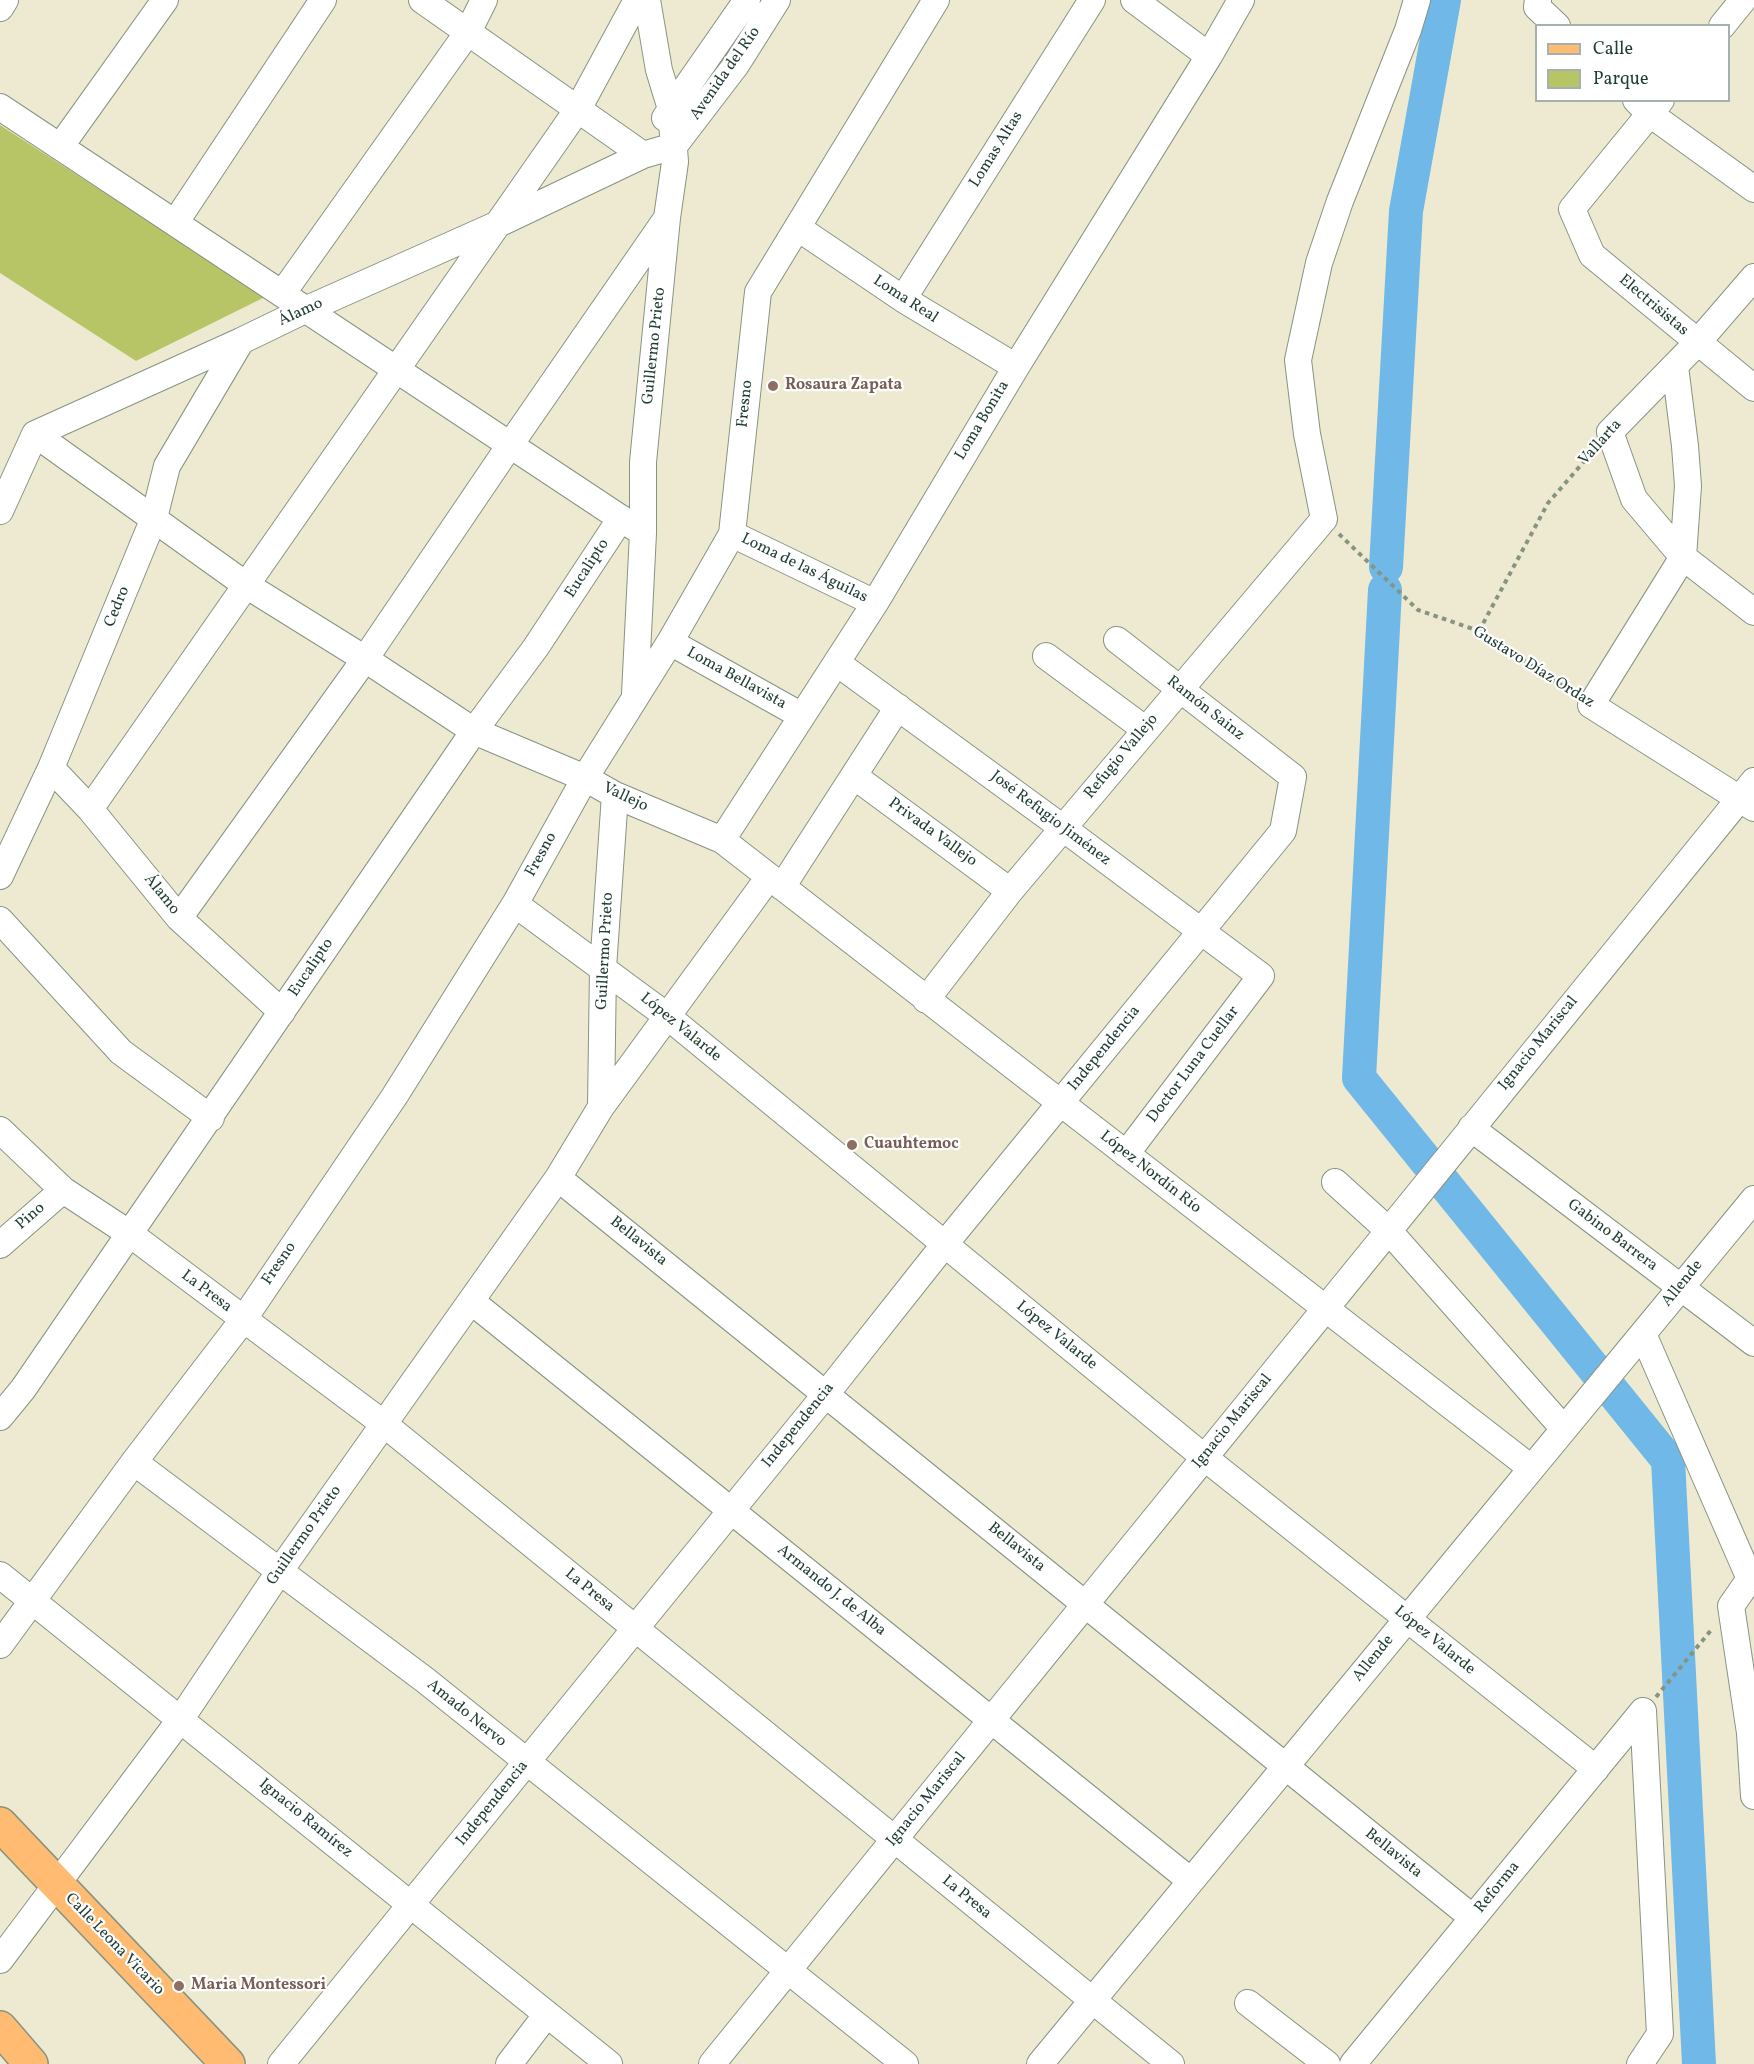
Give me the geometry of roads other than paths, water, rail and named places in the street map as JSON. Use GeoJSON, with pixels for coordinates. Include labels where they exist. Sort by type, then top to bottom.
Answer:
{"type":"FeatureCollection","features":[{"type":"Feature","properties":{"kind":"main road","name":"Calle Leona Vicario"},"geometry":{"type":"LineString","coordinates":[[0,1824],[228,2064]]}},
{"type":"Feature","properties":{"kind":"main road"},"geometry":{"type":"LineString","coordinates":[[0,2028],[32,2064]]}},
{"type":"Feature","properties":{"kind":"street"},"geometry":{"type":"LineString","coordinates":[[0,8],[5,0]]}},
{"type":"Feature","properties":{"kind":"street"},"geometry":{"type":"LineString","coordinates":[[60,147],[165,0]]}},
{"type":"Feature","properties":{"kind":"street"},"geometry":{"type":"LineString","coordinates":[[175,223],[323,0]]}},
{"type":"Feature","properties":{"kind":"street"},"geometry":{"type":"LineString","coordinates":[[422,0],[643,155],[671,109]]}},
{"type":"Feature","properties":{"kind":"street"},"geometry":{"type":"LineString","coordinates":[[282,294],[468,32],[484,0]]}},
{"type":"Feature","properties":{"kind":"street"},"geometry":{"type":"LineString","coordinates":[[90,809],[578,109],[637,0]]}},
{"type":"Feature","properties":{"kind":"street","name":"Guillermo Prieto"},"geometry":{"type":"LineString","coordinates":[[635,696],[643,533],[643,462],[667,218],[675,162],[671,109],[658,70],[646,0]]}},
{"type":"Feature","properties":{"kind":"street","name":"Avenida del Río"},"geometry":{"type":"LineString","coordinates":[[671,109],[747,0]]}},
{"type":"Feature","properties":{"kind":"street","name":"Avenida del Río"},"geometry":{"type":"LineString","coordinates":[[674,146],[736,65],[777,0]]}},
{"type":"Feature","properties":{"kind":"street","name":"Fresno"},"geometry":{"type":"LineString","coordinates":[[0,1645],[134,1462],[243,1320],[394,1097],[515,904],[585,778],[670,642],[732,534],[758,292],[936,0]]}},
{"type":"Feature","properties":{"kind":"street","name":"Lomas Altas"},"geometry":{"type":"LineString","coordinates":[[903,299],[1092,0]]}},
{"type":"Feature","properties":{"kind":"street"},"geometry":{"type":"LineString","coordinates":[[1134,0],[1209,56]]}},
{"type":"Feature","properties":{"kind":"street","name":"Loma Bonita"},"geometry":{"type":"LineString","coordinates":[[722,840],[875,603],[1016,367],[1209,56],[1241,0]]}},
{"type":"Feature","properties":{"kind":"street","name":"Refugio Vallejo"},"geometry":{"type":"LineString","coordinates":[[926,1000],[1010,891],[1324,519],[1307,434],[1298,360],[1319,263],[1340,201],[1418,0]]}},
{"type":"Feature","properties":{"kind":"street"},"geometry":{"type":"LineString","coordinates":[[1724,24],[1743,0]]}},
{"type":"Feature","properties":{"kind":"street"},"geometry":{"type":"LineString","coordinates":[[1537,3],[1555,24]]}},
{"type":"Feature","properties":{"kind":"street"},"geometry":{"type":"LineString","coordinates":[[1649,105],[1754,189]]}},
{"type":"Feature","properties":{"kind":"street","name":"Electrisistas"},"geometry":{"type":"LineString","coordinates":[[1649,105],[1572,209],[1592,255],[1754,388]]}},
{"type":"Feature","properties":{"kind":"street"},"geometry":{"type":"LineString","coordinates":[[0,107],[643,533]]}},
{"type":"Feature","properties":{"kind":"street","name":"Álamo"},"geometry":{"type":"LineString","coordinates":[[35,434],[496,225],[643,155],[674,146]]}},
{"type":"Feature","properties":{"kind":"street"},"geometry":{"type":"LineString","coordinates":[[179,918],[365,659],[667,218]]}},
{"type":"Feature","properties":{"kind":"street","name":"Loma Real"},"geometry":{"type":"LineString","coordinates":[[798,228],[903,299],[1016,367]]}},
{"type":"Feature","properties":{"kind":"street","name":"Vallarta"},"geometry":{"type":"LineString","coordinates":[[1683,557],[1634,499],[1610,432],[1697,343],[1754,277]]}},
{"type":"Feature","properties":{"kind":"street","name":"Cedro"},"geometry":{"type":"LineString","coordinates":[[0,876],[51,768],[154,518],[168,466],[240,342]]}},
{"type":"Feature","properties":{"kind":"street"},"geometry":{"type":"LineString","coordinates":[[1675,366],[1688,486],[1683,557],[1754,612]]}},
{"type":"Feature","properties":{"kind":"street"},"geometry":{"type":"LineString","coordinates":[[0,511],[35,434]]}},
{"type":"Feature","properties":{"kind":"street","name":"Vallejo"},"geometry":{"type":"LineString","coordinates":[[35,434],[246,585],[365,659],[474,731],[585,778],[615,795],[722,840],[775,882]]}},
{"type":"Feature","properties":{"kind":"street","name":"Eucalipto"},"geometry":{"type":"LineString","coordinates":[[0,1417],[23,1389],[211,1118],[474,731],[536,647],[621,518]]}},
{"type":"Feature","properties":{"kind":"street","name":"Loma de las Águilas"},"geometry":{"type":"LineString","coordinates":[[732,534],[875,603]]}},
{"type":"Feature","properties":{"kind":"street","name":"Gustavo Díaz Ordaz"},"geometry":{"type":"LineString","coordinates":[[1683,557],[1591,705],[1749,796]]}},
{"type":"Feature","properties":{"kind":"street","name":"Ramón Sainz"},"geometry":{"type":"LineString","coordinates":[[1116,640],[1293,777]]}},
{"type":"Feature","properties":{"kind":"street","name":"Loma Bellavista"},"geometry":{"type":"LineString","coordinates":[[670,642],[802,716]]}},
{"type":"Feature","properties":{"kind":"street"},"geometry":{"type":"LineString","coordinates":[[1046,656],[1146,730]]}},
{"type":"Feature","properties":{"kind":"street","name":"José Refugio Jiménez"},"geometry":{"type":"LineString","coordinates":[[837,663],[1261,976]]}},
{"type":"Feature","properties":{"kind":"street","name":"Guillermo Prieto"},"geometry":{"type":"LineString","coordinates":[[0,1960],[180,1720],[279,1572],[558,1178],[602,1107],[667,1016],[775,882],[854,776],[898,707]]}},
{"type":"Feature","properties":{"kind":"street","name":"Álamo"},"geometry":{"type":"LineString","coordinates":[[51,768],[90,809],[179,918],[282,1012]]}},
{"type":"Feature","properties":{"kind":"street","name":"Privada Vallejo"},"geometry":{"type":"LineString","coordinates":[[854,776],[1010,891]]}},
{"type":"Feature","properties":{"kind":"street","name":"Independencia"},"geometry":{"type":"LineString","coordinates":[[281,2064],[826,1394],[944,1245],[1283,831],[1293,777]]}},
{"type":"Feature","properties":{"kind":"street","name":"Guillermo Prieto"},"geometry":{"type":"LineString","coordinates":[[602,1107],[603,968],[615,795]]}},
{"type":"Feature","properties":{"kind":"street","name":"Ignacio Mariscal"},"geometry":{"type":"LineString","coordinates":[[712,2064],[1086,1605],[1465,1134],[1749,796]]}},
{"type":"Feature","properties":{"kind":"street","name":"López Nordín Río"},"geometry":{"type":"LineString","coordinates":[[775,882],[1531,1468]]}},
{"type":"Feature","properties":{"kind":"street","name":"López Valarde"},"geometry":{"type":"LineString","coordinates":[[515,904],[667,1016],[1204,1458],[1596,1769]]}},
{"type":"Feature","properties":{"kind":"street"},"geometry":{"type":"LineString","coordinates":[[0,920],[121,1052],[211,1118]]}},
{"type":"Feature","properties":{"kind":"street","name":"Doctor Luna Cuellar"},"geometry":{"type":"LineString","coordinates":[[1126,1154],[1261,976]]}},
{"type":"Feature","properties":{"kind":"street","name":"La Presa"},"geometry":{"type":"LineString","coordinates":[[0,1130],[63,1190],[130,1234],[384,1424],[1171,2064]]}},
{"type":"Feature","properties":{"kind":"street","name":"Gabino Barrera"},"geometry":{"type":"LineString","coordinates":[[1465,1134],[1754,1343]]}},
{"type":"Feature","properties":{"kind":"street","name":"Bellavista"},"geometry":{"type":"LineString","coordinates":[[558,1178],[1473,1918]]}},
{"type":"Feature","properties":{"kind":"street"},"geometry":{"type":"LineString","coordinates":[[1335,1182],[1392,1225],[1568,1423]]}},
{"type":"Feature","properties":{"kind":"street","name":"Pino"},"geometry":{"type":"LineString","coordinates":[[0,1245],[63,1190]]}},
{"type":"Feature","properties":{"kind":"street","name":"Allende"},"geometry":{"type":"LineString","coordinates":[[1040,2064],[1754,1199]]}},
{"type":"Feature","properties":{"kind":"street","name":"Armando J. de Alba"},"geometry":{"type":"LineString","coordinates":[[471,1301],[1191,1881]]}},
{"type":"Feature","properties":{"kind":"street"},"geometry":{"type":"LineString","coordinates":[[1639,1340],[1752,1576],[1723,1616],[1750,1732],[1754,1796]]}},
{"type":"Feature","properties":{"kind":"street","name":"Amado Nervo"},"geometry":{"type":"LineString","coordinates":[[134,1462],[425,1680],[905,2064]]}},
{"type":"Feature","properties":{"kind":"street","name":"Ignacio Ramírez"},"geometry":{"type":"LineString","coordinates":[[0,1575],[609,2064]]}},
{"type":"Feature","properties":{"kind":"street","name":"Reforma"},"geometry":{"type":"LineString","coordinates":[[1353,2064],[1650,1703],[1660,2034],[1640,2064]]}},
{"type":"Feature","properties":{"kind":"street"},"geometry":{"type":"LineString","coordinates":[[1248,2003],[1327,2064]]}},
{"type":"Feature","properties":{"kind":"street"},"geometry":{"type":"LineString","coordinates":[[509,2064],[547,2014]]}},
{"type":"Feature","properties":{"kind":"waterway"},"geometry":{"type":"LineString","coordinates":[[1386,567],[1406,211],[1444,0]]}},
{"type":"Feature","properties":{"kind":"waterway"},"geometry":{"type":"LineString","coordinates":[[1385,590],[1359,1078],[1668,1460],[1699,2064]]}},
{"type":"Feature","properties":{"kind":"place","name":"Rosaura Zapata"},"geometry":{"type":"Point","coordinates":[773,386]}},
{"type":"Feature","properties":{"kind":"place","name":"Cuauhtemoc"},"geometry":{"type":"Point","coordinates":[852,1145]}},
{"type":"Feature","properties":{"kind":"place","name":"Maria Montessori"},"geometry":{"type":"Point","coordinates":[179,1986]}}]}
